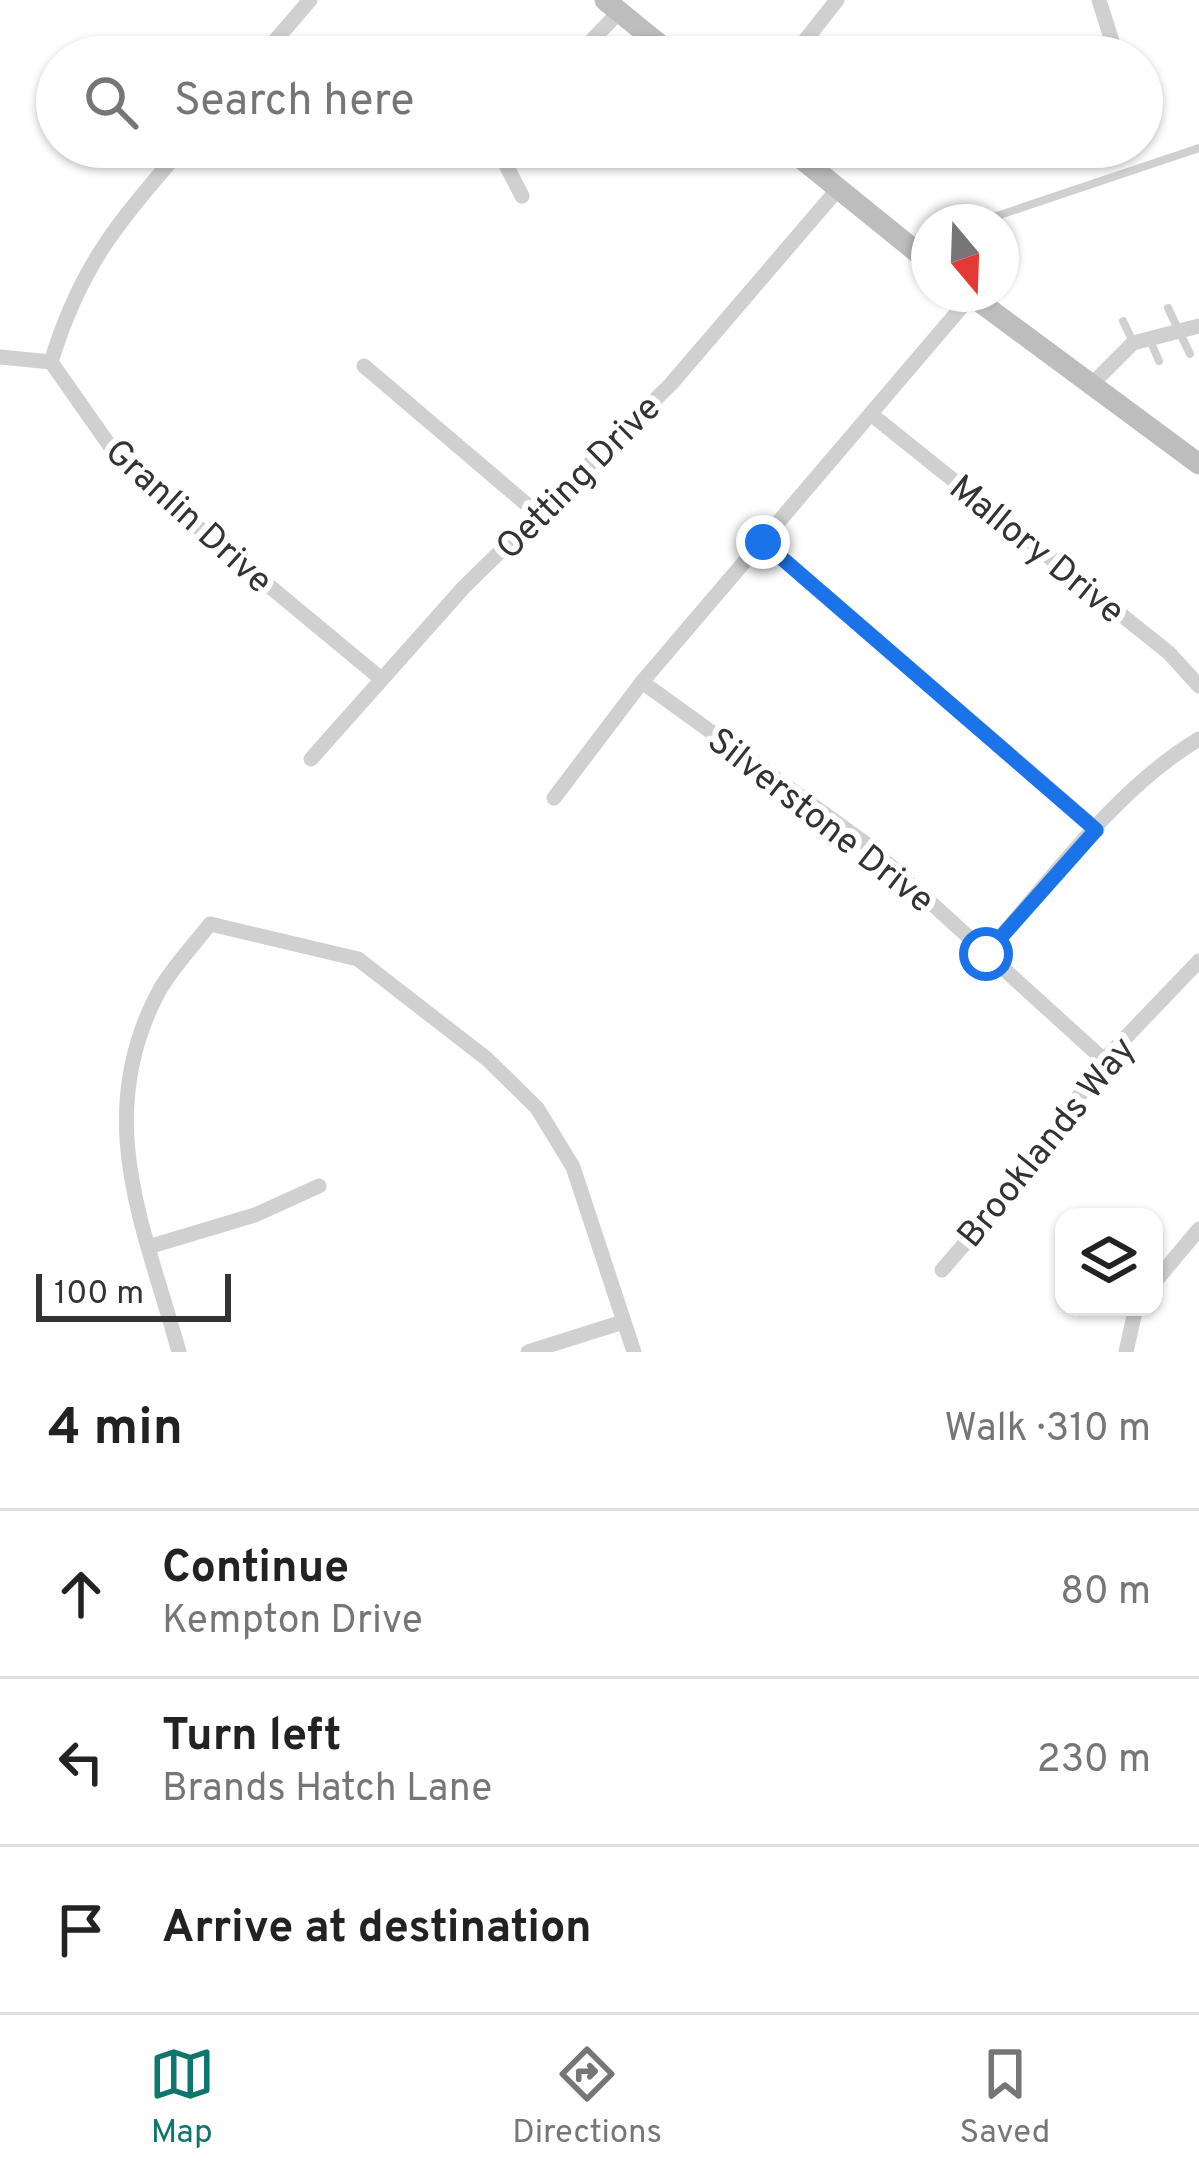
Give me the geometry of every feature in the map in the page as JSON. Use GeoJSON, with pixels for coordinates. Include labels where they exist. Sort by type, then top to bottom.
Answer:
{"type":"FeatureCollection","features":[{"type":"Feature","properties":{"kind":"main road"},"geometry":{"type":"LineString","coordinates":[[612,6],[649,36]]}},
{"type":"Feature","properties":{"kind":"main road"},"geometry":{"type":"LineString","coordinates":[[812,168],[911,242]]}},
{"type":"Feature","properties":{"kind":"main road"},"geometry":{"type":"LineString","coordinates":[[993,312],[1199,464]]}},
{"type":"Feature","properties":{"kind":"street"},"geometry":{"type":"LineString","coordinates":[[279,36],[310,0]]}},
{"type":"Feature","properties":{"kind":"street"},"geometry":{"type":"LineString","coordinates":[[808,36],[837,0]]}},
{"type":"Feature","properties":{"kind":"street"},"geometry":{"type":"LineString","coordinates":[[1099,0],[1110,36]]}},
{"type":"Feature","properties":{"kind":"street"},"geometry":{"type":"LineString","coordinates":[[591,36],[612,6]]}},
{"type":"Feature","properties":{"kind":"street"},"geometry":{"type":"LineString","coordinates":[[0,357],[51,362],[71,297],[104,238],[165,168]]}},
{"type":"Feature","properties":{"kind":"street"},"geometry":{"type":"LineString","coordinates":[[508,168],[522,196]]}},
{"type":"Feature","properties":{"kind":"street","name":"Oetting Drive"},"geometry":{"type":"LineString","coordinates":[[310,760],[380,677],[670,383],[838,189]]}},
{"type":"Feature","properties":{"kind":"street"},"geometry":{"type":"LineString","coordinates":[[554,798],[642,682],[956,312]]}},
{"type":"Feature","properties":{"kind":"street"},"geometry":{"type":"LineString","coordinates":[[1092,384],[1142,342],[1199,326]]}},
{"type":"Feature","properties":{"kind":"street","name":"Granlin Drive"},"geometry":{"type":"LineString","coordinates":[[51,362],[124,466],[380,677]]}},
{"type":"Feature","properties":{"kind":"street"},"geometry":{"type":"LineString","coordinates":[[364,366],[538,514]]}},
{"type":"Feature","properties":{"kind":"street","name":"Mallory Drive"},"geometry":{"type":"LineString","coordinates":[[872,415],[1169,653],[1199,686]]}},
{"type":"Feature","properties":{"kind":"street"},"geometry":{"type":"LineString","coordinates":[[763,542],[1096,830]]}},
{"type":"Feature","properties":{"kind":"street","name":"Silverstone Drive"},"geometry":{"type":"LineString","coordinates":[[642,682],[865,843],[1104,1060]]}},
{"type":"Feature","properties":{"kind":"street"},"geometry":{"type":"LineString","coordinates":[[986,954],[1096,830],[1156,771],[1199,739]]}},
{"type":"Feature","properties":{"kind":"street"},"geometry":{"type":"LineString","coordinates":[[179,1352],[128,1184],[125,1118],[138,1051],[160,989],[210,924],[358,959],[487,1059],[537,1108],[572,1167],[634,1352]]}},
{"type":"Feature","properties":{"kind":"street","name":"Brooklands Way"},"geometry":{"type":"LineString","coordinates":[[942,1270],[1025,1174],[1104,1060],[1199,961]]}},
{"type":"Feature","properties":{"kind":"street"},"geometry":{"type":"LineString","coordinates":[[148,1247],[254,1215],[319,1186]]}},
{"type":"Feature","properties":{"kind":"street"},"geometry":{"type":"LineString","coordinates":[[1163,1272],[1199,1229]]}},
{"type":"Feature","properties":{"kind":"street"},"geometry":{"type":"LineString","coordinates":[[1126,1352],[1134,1316]]}},
{"type":"Feature","properties":{"kind":"street"},"geometry":{"type":"LineString","coordinates":[[528,1352],[622,1322]]}},
{"type":"Feature","properties":{"kind":"lane"},"geometry":{"type":"LineString","coordinates":[[1163,160],[1199,148]]}},
{"type":"Feature","properties":{"kind":"lane"},"geometry":{"type":"LineString","coordinates":[[1019,209],[1140,168]]}},
{"type":"Feature","properties":{"kind":"lane"},"geometry":{"type":"LineString","coordinates":[[1168,308],[1190,354]]}},
{"type":"Feature","properties":{"kind":"lane"},"geometry":{"type":"LineString","coordinates":[[1123,321],[1159,361]]}},
{"type":"Feature","properties":{"kind":"route"},"geometry":{"type":"LineString","coordinates":[[763,542],[1096,830],[986,954]]}}]}
